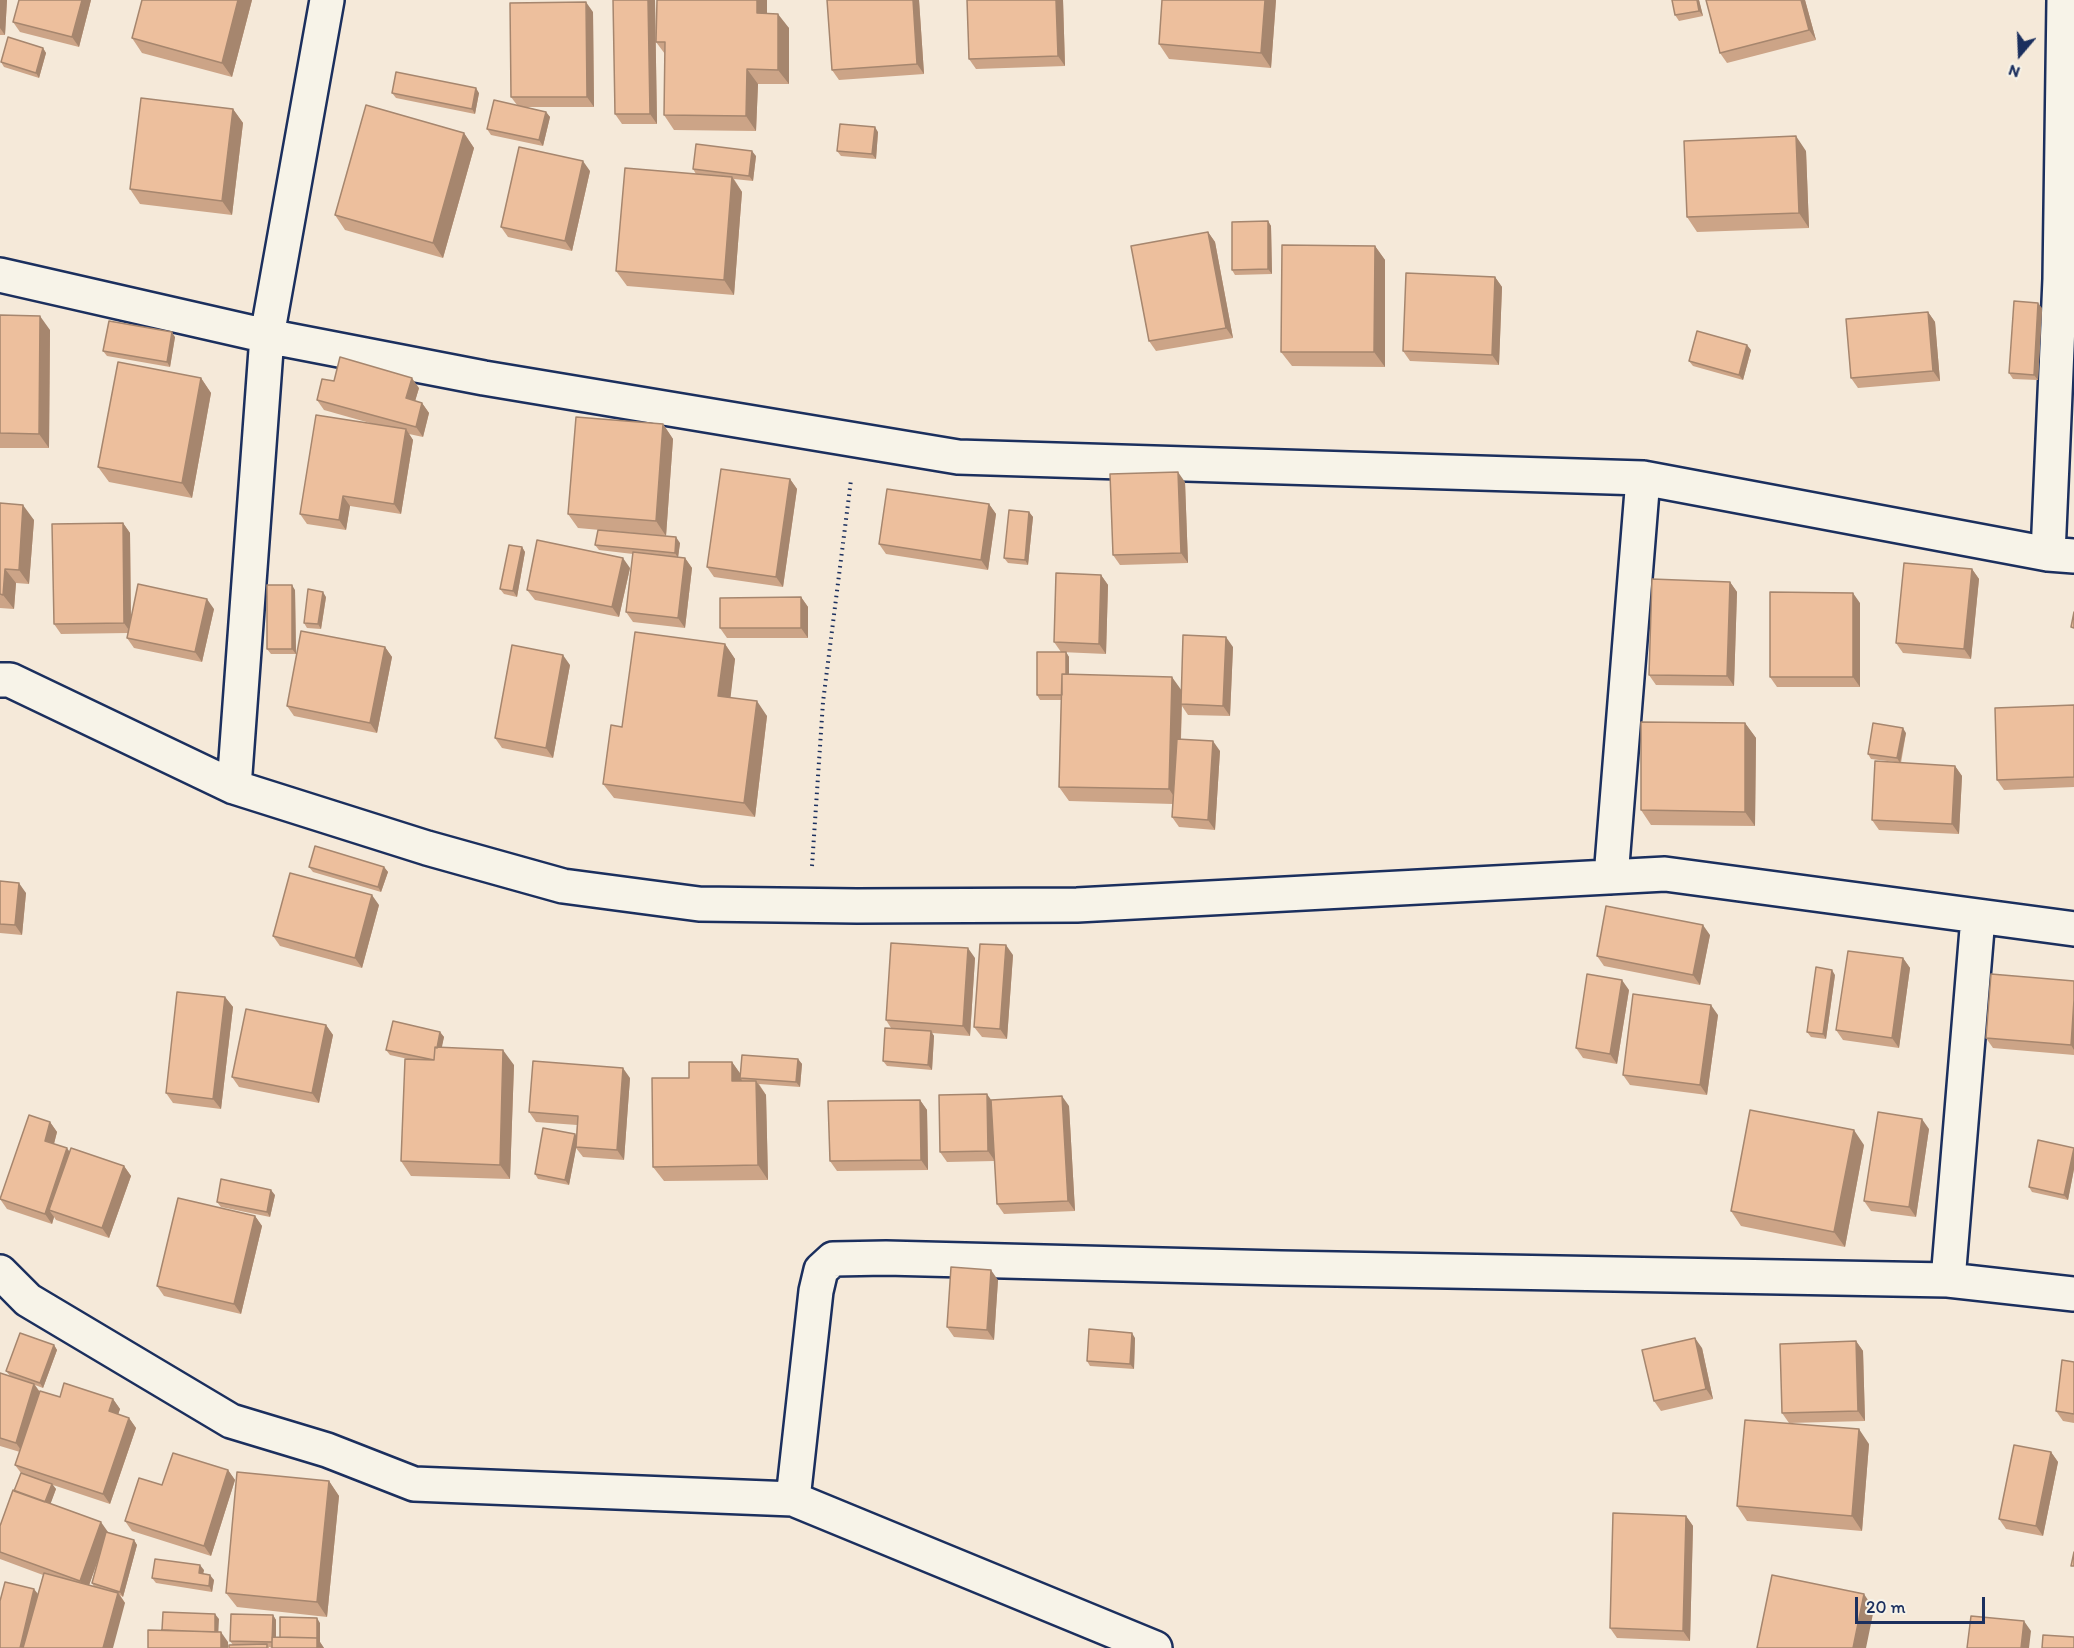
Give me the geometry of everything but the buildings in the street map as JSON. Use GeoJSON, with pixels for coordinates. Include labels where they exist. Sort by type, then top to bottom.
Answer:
{"type":"FeatureCollection","features":[{"type":"Feature","properties":{"kind":"street"},"geometry":{"type":"LineString","coordinates":[[234,787],[267,336],[327,0]]}},
{"type":"Feature","properties":{"kind":"street"},"geometry":{"type":"LineString","coordinates":[[0,275],[267,336],[484,378],[958,457],[1643,478],[2061,555],[2067,280],[2064,0]]}},
{"type":"Feature","properties":{"kind":"street"},"geometry":{"type":"LineString","coordinates":[[1611,877],[1643,478]]}},
{"type":"Feature","properties":{"kind":"street"},"geometry":{"type":"LineString","coordinates":[[0,680],[10,680],[234,787],[427,848],[563,886],[699,904],[1077,905],[1665,874],[2074,929]]}},
{"type":"Feature","properties":{"kind":"street"},"geometry":{"type":"LineString","coordinates":[[1948,1281],[1978,917]]}},
{"type":"Feature","properties":{"kind":"street"},"geometry":{"type":"LineString","coordinates":[[793,1499],[816,1291],[821,1270],[833,1260],[886,1258],[1948,1281],[2074,1294]]}},
{"type":"Feature","properties":{"kind":"street"},"geometry":{"type":"LineString","coordinates":[[0,1272],[28,1300],[231,1420],[327,1450],[414,1484],[793,1499],[1155,1648]]}},
{"type":"Feature","properties":{"kind":"path"},"geometry":{"type":"LineString","coordinates":[[809,906],[823,702],[855,440]]}}]}
